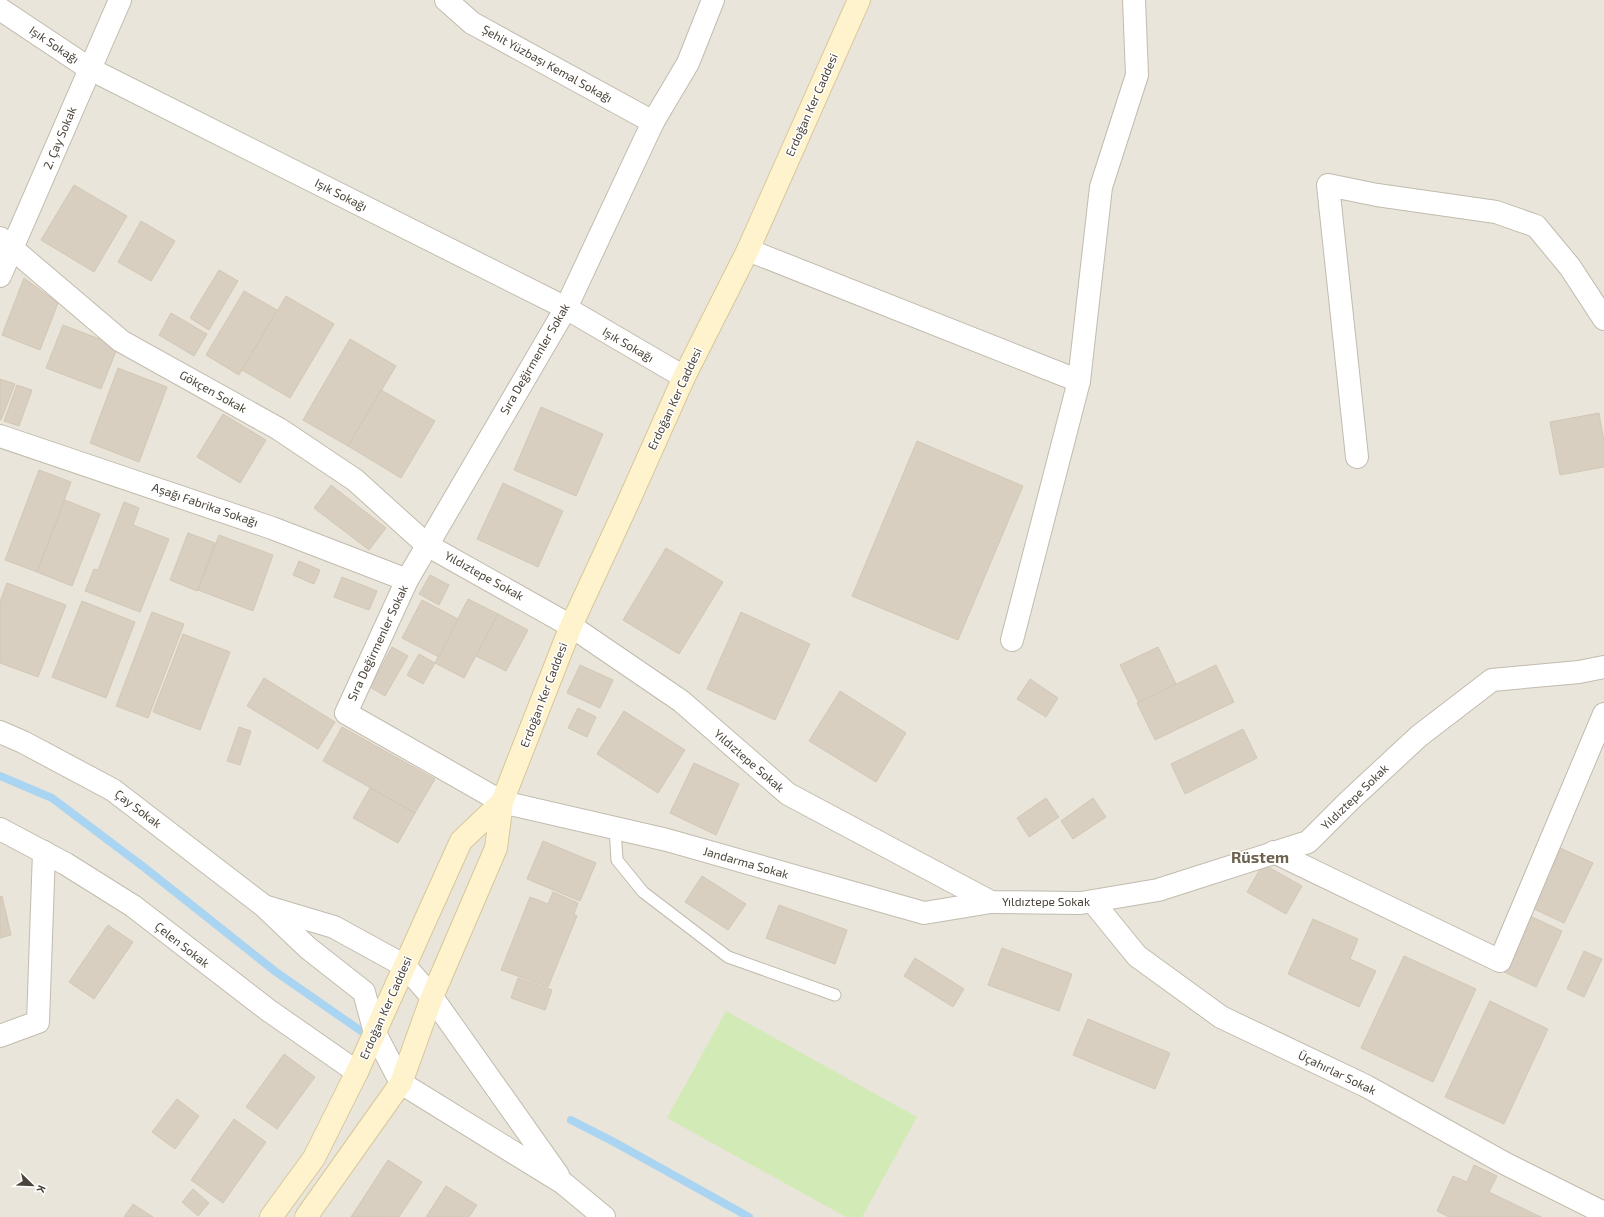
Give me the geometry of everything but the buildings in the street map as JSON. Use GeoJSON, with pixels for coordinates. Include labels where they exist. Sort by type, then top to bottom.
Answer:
{"type":"FeatureCollection","features":[{"type":"Feature","properties":{"kind":"main road","name":"Erdoğan Ker Caddesi"},"geometry":{"type":"LineString","coordinates":[[306,1217],[401,1083],[432,997],[496,848],[502,802],[571,626],[684,377],[748,250],[859,0]]}},
{"type":"Feature","properties":{"kind":"main road","name":"Erdoğan Ker Caddesi"},"geometry":{"type":"LineString","coordinates":[[271,1217],[314,1158],[358,1072],[460,841],[502,802]]}},
{"type":"Feature","properties":{"kind":"street","name":"2. Çay Sokak"},"geometry":{"type":"LineString","coordinates":[[0,276],[6,243],[90,69],[120,0]]}},
{"type":"Feature","properties":{"kind":"street","name":"Şehit Yüzbaşı Kemal Sokağı"},"geometry":{"type":"LineString","coordinates":[[446,0],[472,23],[653,122]]}},
{"type":"Feature","properties":{"kind":"street","name":"Sıra Değirmenler Sokak"},"geometry":{"type":"LineString","coordinates":[[346,713],[408,580],[427,545],[566,308],[653,122],[688,63],[713,0]]}},
{"type":"Feature","properties":{"kind":"street"},"geometry":{"type":"LineString","coordinates":[[1012,640],[1079,381],[1101,187],[1137,75],[1134,0]]}},
{"type":"Feature","properties":{"kind":"street","name":"Işık Sokağı"},"geometry":{"type":"LineString","coordinates":[[0,9],[90,69],[566,308],[684,377]]}},
{"type":"Feature","properties":{"kind":"street"},"geometry":{"type":"LineString","coordinates":[[1356,457],[1328,185],[1377,195],[1496,212],[1536,226],[1570,267],[1604,319]]}},
{"type":"Feature","properties":{"kind":"street","name":"Gökçen Sokak"},"geometry":{"type":"LineString","coordinates":[[6,243],[121,341],[279,429],[356,480],[427,545]]}},
{"type":"Feature","properties":{"kind":"street"},"geometry":{"type":"LineString","coordinates":[[748,250],[1079,381]]}},
{"type":"Feature","properties":{"kind":"street","name":"Aşağı Fabrika Sokağı"},"geometry":{"type":"LineString","coordinates":[[0,436],[272,528],[408,580]]}},
{"type":"Feature","properties":{"kind":"street","name":"Yıldıztepe Sokak"},"geometry":{"type":"LineString","coordinates":[[427,545],[571,626],[681,701],[788,794],[991,902],[1081,903],[1158,890],[1308,842],[1349,801],[1419,736],[1492,680],[1579,672],[1604,667]]}},
{"type":"Feature","properties":{"kind":"street","name":"Jandarma Sokak"},"geometry":{"type":"LineString","coordinates":[[346,713],[502,802],[668,840],[924,913],[991,902]]}},
{"type":"Feature","properties":{"kind":"street"},"geometry":{"type":"LineString","coordinates":[[1274,852],[1500,961],[1604,714]]}},
{"type":"Feature","properties":{"kind":"street","name":"Çay Sokak"},"geometry":{"type":"LineString","coordinates":[[0,732],[23,742],[113,790],[264,906]]}},
{"type":"Feature","properties":{"kind":"street","name":"Çelen Sokak"},"geometry":{"type":"LineString","coordinates":[[0,829],[66,864],[133,906],[268,1010],[358,1072]]}},
{"type":"Feature","properties":{"kind":"street"},"geometry":{"type":"LineString","coordinates":[[0,1036],[38,1022],[44,852]]}},
{"type":"Feature","properties":{"kind":"street","name":"Üçahırlar Sokak"},"geometry":{"type":"LineString","coordinates":[[1093,902],[1136,956],[1221,1017],[1366,1086],[1506,1164],[1604,1213]]}},
{"type":"Feature","properties":{"kind":"street"},"geometry":{"type":"LineString","coordinates":[[264,906],[334,927],[405,966],[432,997],[563,1183]]}},
{"type":"Feature","properties":{"kind":"street"},"geometry":{"type":"LineString","coordinates":[[264,906],[308,948],[364,992],[375,1033],[401,1083],[563,1183],[604,1217]]}},
{"type":"Feature","properties":{"kind":"lane"},"geometry":{"type":"LineString","coordinates":[[615,828],[617,860],[643,892],[728,957],[835,994]]}},
{"type":"Feature","properties":{"kind":"shaded area"},"geometry":{"type":"Polygon","coordinates":[[[0,0],[1604,0],[1604,1217],[0,1217],[0,0]]]}},
{"type":"Feature","properties":{"kind":"green space"},"geometry":{"type":"Polygon","coordinates":[[[726,1011],[917,1117],[862,1217],[846,1217],[667,1118],[726,1011]]]}},
{"type":"Feature","properties":{"kind":"waterway"},"geometry":{"type":"LineString","coordinates":[[0,776],[52,798],[145,868],[276,972],[361,1031]]}},
{"type":"Feature","properties":{"kind":"waterway"},"geometry":{"type":"LineString","coordinates":[[571,1120],[614,1142],[749,1217]]}},
{"type":"Feature","properties":{"kind":"district","name":"Rüstem"},"geometry":{"type":"Point","coordinates":[1260,857]}}]}
